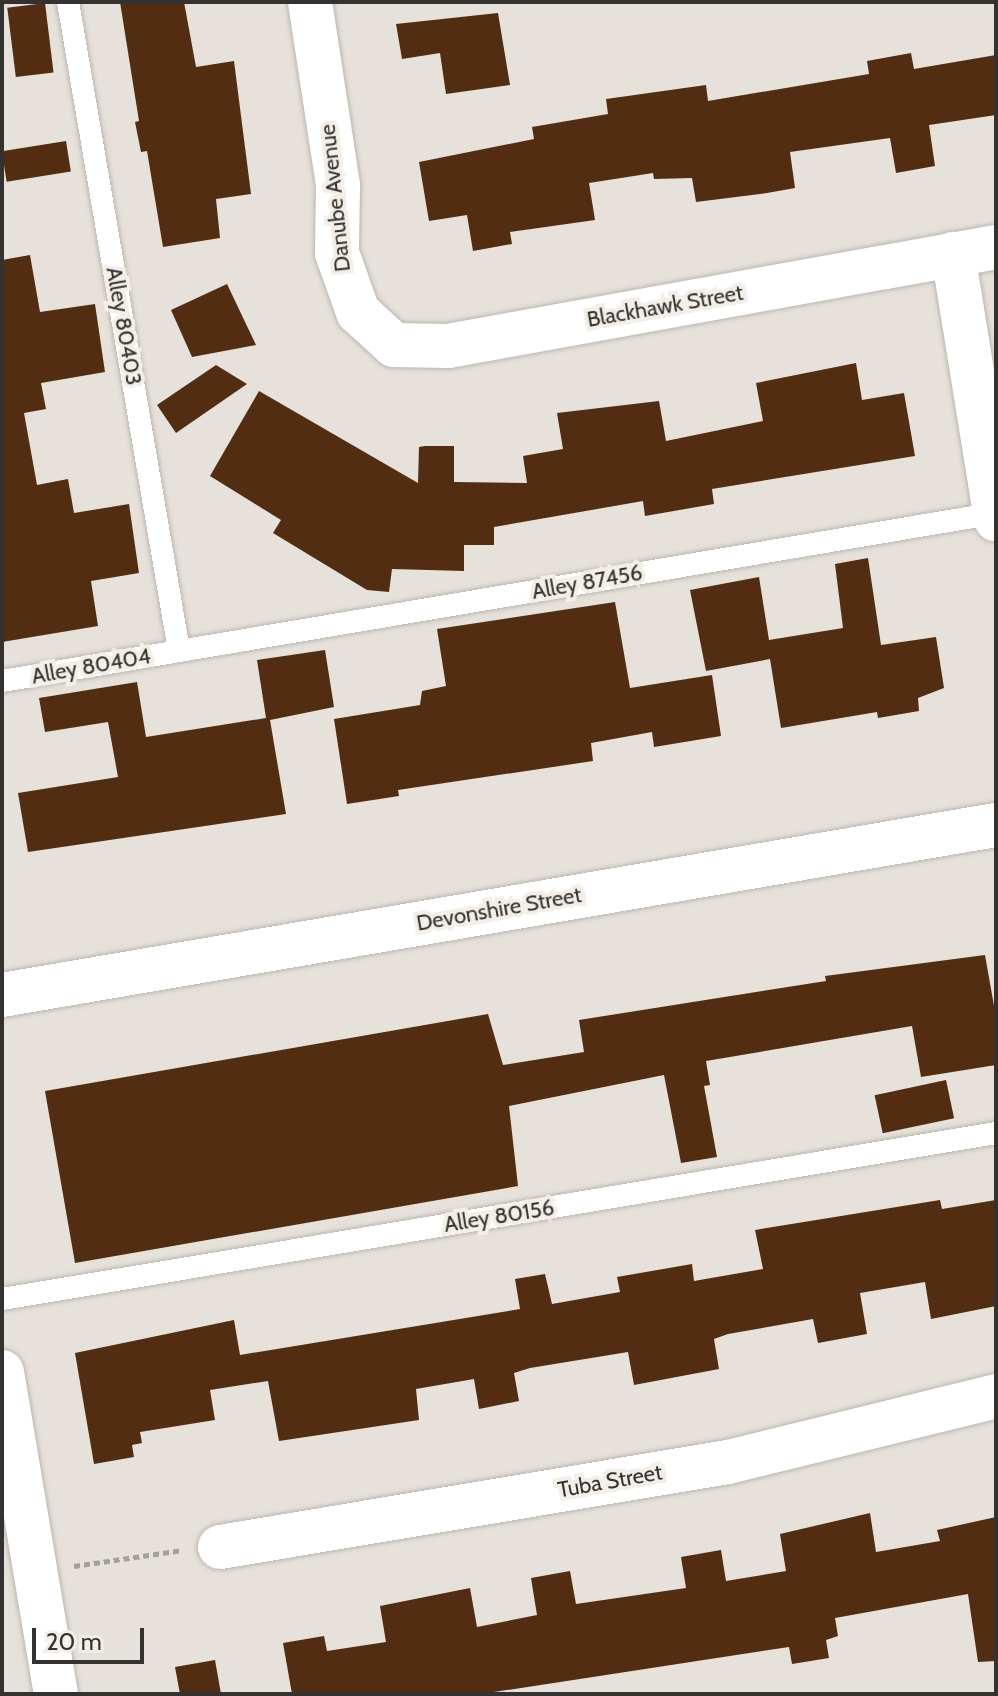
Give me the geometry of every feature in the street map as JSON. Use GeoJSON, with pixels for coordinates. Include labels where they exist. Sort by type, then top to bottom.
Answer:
{"type":"FeatureCollection","features":[{"type":"Feature","properties":{"kind":"street","name":"Danube Avenue"},"geometry":{"type":"LineString","coordinates":[[310,2],[338,186],[337,253],[346,289],[380,335]]}},
{"type":"Feature","properties":{"kind":"street","name":"Blackhawk Street"},"geometry":{"type":"LineString","coordinates":[[380,335],[394,345],[431,348],[996,247]]}},
{"type":"Feature","properties":{"kind":"street"},"geometry":{"type":"LineString","coordinates":[[953,254],[996,520]]}},
{"type":"Feature","properties":{"kind":"street","name":"Devonshire Street"},"geometry":{"type":"LineString","coordinates":[[2,995],[996,825]]}},
{"type":"Feature","properties":{"kind":"street"},"geometry":{"type":"LineString","coordinates":[[2,1372],[56,1694]]}},
{"type":"Feature","properties":{"kind":"street","name":"Tuba Street"},"geometry":{"type":"LineString","coordinates":[[220,1547],[728,1462],[996,1396]]}},
{"type":"Feature","properties":{"kind":"lane","name":"Alley 80403"},"geometry":{"type":"LineString","coordinates":[[68,2],[179,651]]}},
{"type":"Feature","properties":{"kind":"lane","name":"Alley 87456"},"geometry":{"type":"LineString","coordinates":[[179,651],[996,513]]}},
{"type":"Feature","properties":{"kind":"lane","name":"Alley 80404"},"geometry":{"type":"LineString","coordinates":[[2,681],[179,651]]}},
{"type":"Feature","properties":{"kind":"lane","name":"Alley 80156"},"geometry":{"type":"LineString","coordinates":[[2,1299],[996,1133]]}},
{"type":"Feature","properties":{"kind":"path"},"geometry":{"type":"LineString","coordinates":[[36,1572],[220,1547]]}},
{"type":"Feature","properties":{"kind":"building"},"geometry":{"type":"Polygon","coordinates":[[[120,2],[184,2],[196,67],[234,61],[251,194],[216,199],[220,238],[163,247],[147,151],[141,152],[135,122],[139,121],[120,2]]]}},
{"type":"Feature","properties":{"kind":"building"},"geometry":{"type":"Polygon","coordinates":[[[45,3],[54,72],[16,77],[7,8],[45,3]]]}},
{"type":"Feature","properties":{"kind":"building"},"geometry":{"type":"Polygon","coordinates":[[[498,13],[510,85],[446,94],[440,53],[402,59],[396,24],[498,13]]]}},
{"type":"Feature","properties":{"kind":"building"},"geometry":{"type":"Polygon","coordinates":[[[911,53],[914,69],[996,55],[996,115],[929,125],[935,166],[896,173],[890,138],[790,152],[795,188],[767,193],[696,202],[692,178],[654,179],[653,173],[589,183],[595,220],[510,232],[512,244],[473,251],[467,215],[429,221],[419,162],[534,139],[532,127],[608,114],[606,99],[706,85],[708,101],[869,74],[867,61],[911,53]]]}},
{"type":"Feature","properties":{"kind":"building"},"geometry":{"type":"Polygon","coordinates":[[[66,141],[71,172],[7,182],[2,151],[66,141]]]}},
{"type":"Feature","properties":{"kind":"building"},"geometry":{"type":"Polygon","coordinates":[[[30,255],[40,312],[95,304],[105,372],[41,383],[46,409],[24,413],[37,485],[68,479],[74,513],[129,504],[139,573],[91,581],[98,626],[2,642],[2,260],[30,255]]]}},
{"type":"Feature","properties":{"kind":"building"},"geometry":{"type":"Polygon","coordinates":[[[227,284],[256,345],[192,357],[171,310],[227,284]]]}},
{"type":"Feature","properties":{"kind":"building"},"geometry":{"type":"Polygon","coordinates":[[[856,363],[862,400],[904,393],[915,456],[712,489],[714,504],[645,516],[643,501],[494,527],[494,545],[464,545],[464,571],[392,569],[389,592],[367,590],[273,533],[281,520],[210,476],[259,391],[418,483],[419,447],[454,446],[454,482],[527,483],[523,456],[563,449],[557,413],[659,401],[666,441],[763,421],[756,383],[856,363]]]}},
{"type":"Feature","properties":{"kind":"building"},"geometry":{"type":"Polygon","coordinates":[[[216,365],[247,384],[176,433],[157,405],[216,365]]]}},
{"type":"Feature","properties":{"kind":"building"},"geometry":{"type":"Polygon","coordinates":[[[868,558],[881,645],[936,637],[944,688],[918,698],[919,711],[878,718],[877,712],[781,728],[770,659],[706,671],[690,590],[759,577],[769,640],[843,628],[835,564],[868,558]]]}},
{"type":"Feature","properties":{"kind":"building"},"geometry":{"type":"Polygon","coordinates":[[[615,602],[630,688],[712,675],[721,736],[654,747],[652,732],[591,743],[593,761],[398,790],[399,796],[347,804],[334,719],[420,705],[422,691],[446,686],[437,629],[615,602]]]}},
{"type":"Feature","properties":{"kind":"building"},"geometry":{"type":"Polygon","coordinates":[[[325,650],[334,707],[270,720],[286,814],[28,852],[18,793],[118,777],[108,722],[45,732],[39,698],[137,682],[146,737],[266,718],[257,660],[325,650]]]}},
{"type":"Feature","properties":{"kind":"building"},"geometry":{"type":"Polygon","coordinates":[[[985,955],[996,1017],[996,1065],[921,1077],[912,1026],[706,1061],[710,1085],[704,1086],[717,1157],[681,1163],[664,1075],[509,1106],[518,1186],[75,1263],[45,1091],[488,1014],[503,1065],[584,1052],[579,1020],[826,981],[825,976],[985,955]]]}},
{"type":"Feature","properties":{"kind":"building"},"geometry":{"type":"Polygon","coordinates":[[[946,1080],[954,1118],[883,1133],[875,1095],[946,1080]]]}},
{"type":"Feature","properties":{"kind":"building"},"geometry":{"type":"Polygon","coordinates":[[[940,1200],[942,1209],[996,1200],[996,1306],[931,1319],[925,1282],[860,1293],[867,1334],[818,1343],[813,1319],[728,1334],[714,1339],[719,1369],[634,1385],[628,1352],[530,1368],[514,1373],[519,1401],[479,1409],[474,1379],[416,1389],[419,1420],[279,1441],[268,1381],[210,1390],[215,1420],[140,1432],[142,1443],[132,1445],[134,1457],[94,1464],[75,1353],[234,1320],[240,1355],[520,1309],[515,1279],[545,1274],[552,1304],[620,1292],[617,1277],[692,1264],[694,1281],[763,1269],[755,1230],[940,1200]]]}},
{"type":"Feature","properties":{"kind":"building"},"geometry":{"type":"Polygon","coordinates":[[[870,1513],[876,1552],[940,1541],[937,1530],[996,1517],[996,1661],[978,1662],[968,1594],[835,1618],[838,1636],[826,1640],[829,1658],[792,1664],[789,1647],[481,1694],[292,1694],[283,1643],[324,1636],[327,1651],[386,1642],[380,1606],[470,1588],[477,1627],[537,1615],[531,1578],[570,1571],[576,1604],[686,1588],[681,1557],[721,1550],[726,1581],[786,1571],[780,1534],[870,1513]]]}},
{"type":"Feature","properties":{"kind":"building"},"geometry":{"type":"Polygon","coordinates":[[[215,1660],[221,1694],[180,1694],[175,1667],[215,1660]]]}}]}
